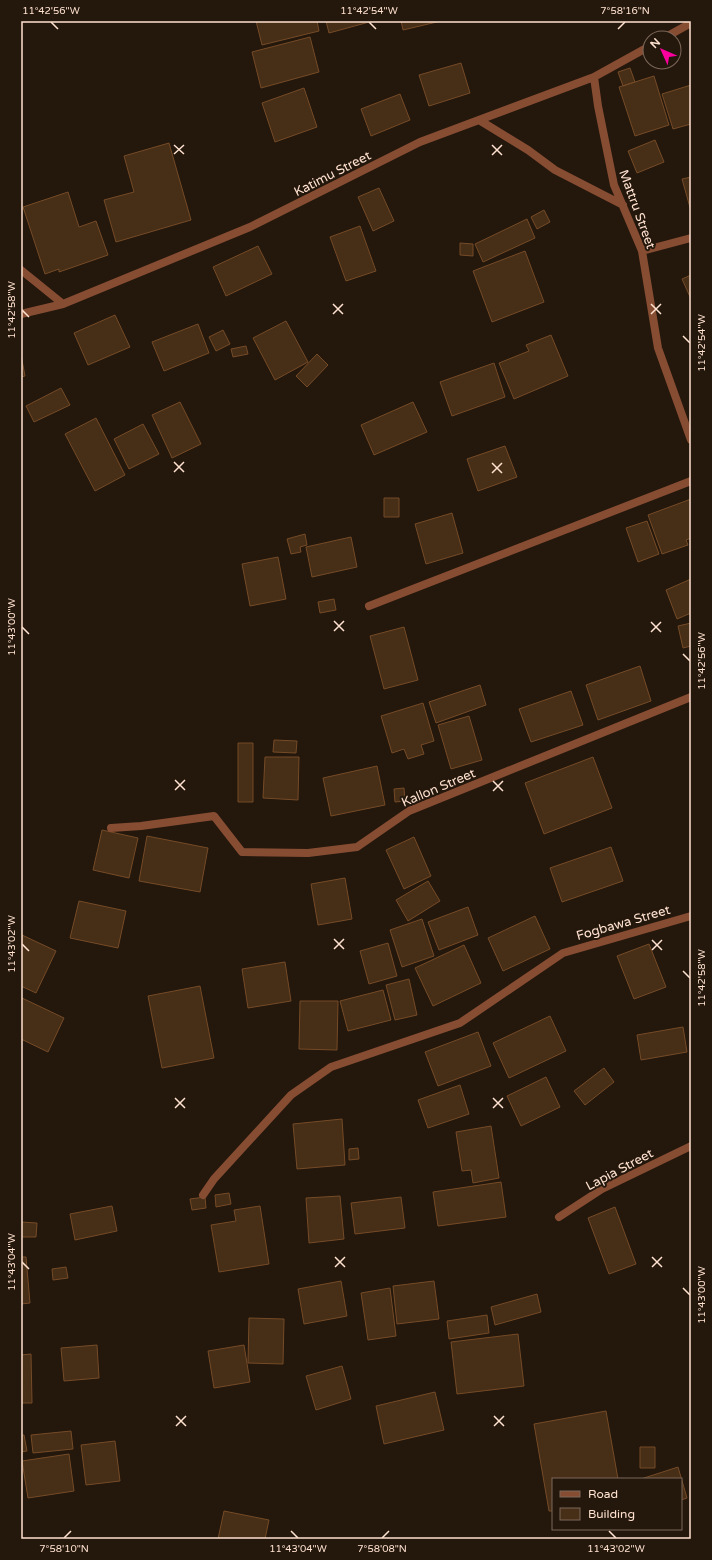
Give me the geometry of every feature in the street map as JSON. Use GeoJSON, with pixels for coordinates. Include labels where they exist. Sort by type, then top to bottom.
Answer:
{"type":"FeatureCollection","features":[{"type":"Feature","properties":{"kind":"street"},"geometry":{"type":"LineString","coordinates":[[678,30],[691,23]]}},
{"type":"Feature","properties":{"kind":"street","name":"Katimu Street"},"geometry":{"type":"LineString","coordinates":[[21,314],[63,304],[250,227],[420,142],[594,77],[642,50]]}},
{"type":"Feature","properties":{"kind":"street","name":"Mattru Street"},"geometry":{"type":"LineString","coordinates":[[594,77],[598,106],[614,185],[642,251],[658,348],[691,440]]}},
{"type":"Feature","properties":{"kind":"street"},"geometry":{"type":"LineString","coordinates":[[479,120],[528,150],[554,170],[623,205]]}},
{"type":"Feature","properties":{"kind":"street"},"geometry":{"type":"LineString","coordinates":[[642,251],[691,238]]}},
{"type":"Feature","properties":{"kind":"street"},"geometry":{"type":"LineString","coordinates":[[21,270],[63,304]]}},
{"type":"Feature","properties":{"kind":"street"},"geometry":{"type":"LineString","coordinates":[[369,606],[691,481]]}},
{"type":"Feature","properties":{"kind":"street","name":"Kallon Street"},"geometry":{"type":"LineString","coordinates":[[111,828],[141,826],[214,816],[242,852],[308,853],[356,847],[408,811],[691,697]]}},
{"type":"Feature","properties":{"kind":"street","name":"Fogbawa Street"},"geometry":{"type":"LineString","coordinates":[[203,1195],[214,1179],[291,1096],[331,1067],[460,1023],[563,953],[691,916]]}},
{"type":"Feature","properties":{"kind":"street","name":"Lapia Street"},"geometry":{"type":"LineString","coordinates":[[559,1217],[602,1190],[691,1146]]}},
{"type":"Feature","properties":{"kind":"building"},"geometry":{"type":"Polygon","coordinates":[[[256,21],[317,21],[319,31],[262,45],[256,21]]]}},
{"type":"Feature","properties":{"kind":"building"},"geometry":{"type":"Polygon","coordinates":[[[326,21],[373,21],[329,33],[326,21]]]}},
{"type":"Feature","properties":{"kind":"building"},"geometry":{"type":"Polygon","coordinates":[[[401,21],[441,21],[403,30],[401,21]]]}},
{"type":"Feature","properties":{"kind":"building"},"geometry":{"type":"Polygon","coordinates":[[[310,37],[319,72],[261,88],[252,52],[310,37]]]}},
{"type":"Feature","properties":{"kind":"building"},"geometry":{"type":"Polygon","coordinates":[[[461,63],[470,93],[429,106],[419,75],[461,63]]]}},
{"type":"Feature","properties":{"kind":"building"},"geometry":{"type":"Polygon","coordinates":[[[630,68],[635,82],[623,86],[618,72],[630,68]]]}},
{"type":"Feature","properties":{"kind":"building"},"geometry":{"type":"Polygon","coordinates":[[[654,76],[669,125],[635,136],[619,87],[654,76]]]}},
{"type":"Feature","properties":{"kind":"building"},"geometry":{"type":"Polygon","coordinates":[[[691,85],[691,124],[673,129],[662,94],[691,85]]]}},
{"type":"Feature","properties":{"kind":"building"},"geometry":{"type":"Polygon","coordinates":[[[304,88],[317,127],[275,142],[262,103],[304,88]]]}},
{"type":"Feature","properties":{"kind":"building"},"geometry":{"type":"Polygon","coordinates":[[[400,94],[410,120],[371,136],[361,109],[400,94]]]}},
{"type":"Feature","properties":{"kind":"building"},"geometry":{"type":"Polygon","coordinates":[[[655,140],[664,162],[637,173],[628,151],[655,140]]]}},
{"type":"Feature","properties":{"kind":"building"},"geometry":{"type":"Polygon","coordinates":[[[169,143],[191,220],[116,242],[104,200],[134,192],[124,156],[169,143]]]}},
{"type":"Feature","properties":{"kind":"building"},"geometry":{"type":"Polygon","coordinates":[[[691,177],[691,211],[682,179],[691,177]]]}},
{"type":"Feature","properties":{"kind":"building"},"geometry":{"type":"Polygon","coordinates":[[[379,188],[394,221],[373,231],[358,197],[379,188]]]}},
{"type":"Feature","properties":{"kind":"building"},"geometry":{"type":"Polygon","coordinates":[[[68,192],[79,227],[96,221],[108,255],[59,272],[59,269],[45,274],[23,207],[68,192]]]}},
{"type":"Feature","properties":{"kind":"building"},"geometry":{"type":"Polygon","coordinates":[[[544,210],[550,222],[537,229],[531,217],[544,210]]]}},
{"type":"Feature","properties":{"kind":"building"},"geometry":{"type":"Polygon","coordinates":[[[527,219],[535,238],[483,262],[475,244],[527,219]]]}},
{"type":"Feature","properties":{"kind":"building"},"geometry":{"type":"Polygon","coordinates":[[[360,226],[376,271],[346,281],[330,237],[360,226]]]}},
{"type":"Feature","properties":{"kind":"building"},"geometry":{"type":"Polygon","coordinates":[[[460,243],[473,244],[473,256],[460,255],[460,243]]]}},
{"type":"Feature","properties":{"kind":"building"},"geometry":{"type":"Polygon","coordinates":[[[258,246],[272,274],[226,296],[213,267],[258,246]]]}},
{"type":"Feature","properties":{"kind":"building"},"geometry":{"type":"Polygon","coordinates":[[[525,251],[544,302],[492,322],[473,271],[525,251]]]}},
{"type":"Feature","properties":{"kind":"building"},"geometry":{"type":"Polygon","coordinates":[[[691,275],[691,299],[682,279],[691,275]]]}},
{"type":"Feature","properties":{"kind":"building"},"geometry":{"type":"Polygon","coordinates":[[[115,315],[130,347],[88,365],[74,333],[115,315]]]}},
{"type":"Feature","properties":{"kind":"building"},"geometry":{"type":"Polygon","coordinates":[[[286,321],[308,362],[275,380],[253,338],[286,321]]]}},
{"type":"Feature","properties":{"kind":"building"},"geometry":{"type":"Polygon","coordinates":[[[198,324],[209,353],[164,371],[152,342],[198,324]]]}},
{"type":"Feature","properties":{"kind":"building"},"geometry":{"type":"Polygon","coordinates":[[[223,330],[230,344],[216,351],[209,337],[223,330]]]}},
{"type":"Feature","properties":{"kind":"building"},"geometry":{"type":"Polygon","coordinates":[[[551,335],[568,376],[514,399],[499,363],[529,351],[526,345],[551,335]]]}},
{"type":"Feature","properties":{"kind":"building"},"geometry":{"type":"Polygon","coordinates":[[[246,346],[248,354],[233,357],[231,349],[246,346]]]}},
{"type":"Feature","properties":{"kind":"building"},"geometry":{"type":"Polygon","coordinates":[[[317,354],[328,365],[307,387],[296,376],[317,354]]]}},
{"type":"Feature","properties":{"kind":"building"},"geometry":{"type":"Polygon","coordinates":[[[21,355],[25,376],[21,377],[21,355]]]}},
{"type":"Feature","properties":{"kind":"building"},"geometry":{"type":"Polygon","coordinates":[[[494,363],[505,397],[452,416],[440,382],[494,363]]]}},
{"type":"Feature","properties":{"kind":"building"},"geometry":{"type":"Polygon","coordinates":[[[61,388],[70,405],[34,422],[26,406],[61,388]]]}},
{"type":"Feature","properties":{"kind":"building"},"geometry":{"type":"Polygon","coordinates":[[[180,402],[201,444],[172,458],[152,415],[180,402]]]}},
{"type":"Feature","properties":{"kind":"building"},"geometry":{"type":"Polygon","coordinates":[[[413,402],[427,432],[374,455],[361,425],[413,402]]]}},
{"type":"Feature","properties":{"kind":"building"},"geometry":{"type":"Polygon","coordinates":[[[96,418],[125,475],[95,491],[65,434],[96,418]]]}},
{"type":"Feature","properties":{"kind":"building"},"geometry":{"type":"Polygon","coordinates":[[[143,424],[159,454],[129,469],[114,439],[143,424]]]}},
{"type":"Feature","properties":{"kind":"building"},"geometry":{"type":"Polygon","coordinates":[[[505,446],[517,477],[478,491],[467,459],[505,446]]]}},
{"type":"Feature","properties":{"kind":"building"},"geometry":{"type":"Polygon","coordinates":[[[384,498],[399,498],[399,517],[384,517],[384,498]]]}},
{"type":"Feature","properties":{"kind":"building"},"geometry":{"type":"Polygon","coordinates":[[[691,499],[691,538],[686,540],[688,545],[662,554],[648,515],[691,499]]]}},
{"type":"Feature","properties":{"kind":"building"},"geometry":{"type":"Polygon","coordinates":[[[452,513],[463,553],[426,564],[415,524],[452,513]]]}},
{"type":"Feature","properties":{"kind":"building"},"geometry":{"type":"Polygon","coordinates":[[[647,521],[659,554],[638,562],[626,528],[647,521]]]}},
{"type":"Feature","properties":{"kind":"building"},"geometry":{"type":"Polygon","coordinates":[[[305,534],[307,545],[300,547],[301,552],[291,554],[287,539],[305,534]]]}},
{"type":"Feature","properties":{"kind":"building"},"geometry":{"type":"Polygon","coordinates":[[[351,537],[357,567],[312,577],[306,547],[351,537]]]}},
{"type":"Feature","properties":{"kind":"building"},"geometry":{"type":"Polygon","coordinates":[[[278,557],[286,599],[250,606],[242,564],[278,557]]]}},
{"type":"Feature","properties":{"kind":"building"},"geometry":{"type":"Polygon","coordinates":[[[691,579],[691,613],[677,619],[666,590],[691,579]]]}},
{"type":"Feature","properties":{"kind":"building"},"geometry":{"type":"Polygon","coordinates":[[[334,599],[336,610],[320,613],[318,602],[334,599]]]}},
{"type":"Feature","properties":{"kind":"building"},"geometry":{"type":"Polygon","coordinates":[[[691,623],[691,646],[683,648],[678,626],[691,623]]]}},
{"type":"Feature","properties":{"kind":"building"},"geometry":{"type":"Polygon","coordinates":[[[404,627],[418,680],[384,689],[370,636],[404,627]]]}},
{"type":"Feature","properties":{"kind":"building"},"geometry":{"type":"Polygon","coordinates":[[[640,666],[651,701],[598,720],[586,685],[640,666]]]}},
{"type":"Feature","properties":{"kind":"building"},"geometry":{"type":"Polygon","coordinates":[[[480,685],[486,705],[436,723],[429,702],[480,685]]]}},
{"type":"Feature","properties":{"kind":"building"},"geometry":{"type":"Polygon","coordinates":[[[571,691],[583,725],[531,742],[519,709],[571,691]]]}},
{"type":"Feature","properties":{"kind":"building"},"geometry":{"type":"Polygon","coordinates":[[[423,703],[434,741],[421,745],[424,754],[408,759],[404,749],[392,753],[381,716],[423,703]]]}},
{"type":"Feature","properties":{"kind":"building"},"geometry":{"type":"Polygon","coordinates":[[[469,716],[482,760],[451,769],[438,725],[469,716]]]}},
{"type":"Feature","properties":{"kind":"building"},"geometry":{"type":"Polygon","coordinates":[[[274,740],[297,741],[296,753],[273,752],[274,740]]]}},
{"type":"Feature","properties":{"kind":"building"},"geometry":{"type":"Polygon","coordinates":[[[238,743],[253,743],[253,802],[238,802],[238,743]]]}},
{"type":"Feature","properties":{"kind":"building"},"geometry":{"type":"Polygon","coordinates":[[[265,757],[299,757],[298,800],[263,798],[265,757]]]}},
{"type":"Feature","properties":{"kind":"building"},"geometry":{"type":"Polygon","coordinates":[[[593,757],[612,808],[544,834],[525,783],[593,757]]]}},
{"type":"Feature","properties":{"kind":"building"},"geometry":{"type":"Polygon","coordinates":[[[377,766],[385,805],[331,816],[323,778],[377,766]]]}},
{"type":"Feature","properties":{"kind":"building"},"geometry":{"type":"Polygon","coordinates":[[[404,788],[405,801],[395,802],[394,789],[404,788]]]}},
{"type":"Feature","properties":{"kind":"building"},"geometry":{"type":"Polygon","coordinates":[[[102,830],[138,838],[129,878],[93,870],[102,830]]]}},
{"type":"Feature","properties":{"kind":"building"},"geometry":{"type":"Polygon","coordinates":[[[147,836],[208,848],[200,892],[139,881],[147,836]]]}},
{"type":"Feature","properties":{"kind":"building"},"geometry":{"type":"Polygon","coordinates":[[[414,837],[431,876],[404,889],[386,850],[414,837]]]}},
{"type":"Feature","properties":{"kind":"building"},"geometry":{"type":"Polygon","coordinates":[[[611,847],[623,881],[562,902],[550,868],[611,847]]]}},
{"type":"Feature","properties":{"kind":"building"},"geometry":{"type":"Polygon","coordinates":[[[345,878],[352,919],[318,925],[311,884],[345,878]]]}},
{"type":"Feature","properties":{"kind":"building"},"geometry":{"type":"Polygon","coordinates":[[[428,881],[440,901],[408,921],[396,900],[428,881]]]}},
{"type":"Feature","properties":{"kind":"building"},"geometry":{"type":"Polygon","coordinates":[[[79,901],[126,911],[118,948],[70,938],[79,901]]]}},
{"type":"Feature","properties":{"kind":"building"},"geometry":{"type":"Polygon","coordinates":[[[468,907],[478,935],[439,950],[428,922],[468,907]]]}},
{"type":"Feature","properties":{"kind":"building"},"geometry":{"type":"Polygon","coordinates":[[[535,916],[550,949],[503,971],[488,938],[535,916]]]}},
{"type":"Feature","properties":{"kind":"building"},"geometry":{"type":"Polygon","coordinates":[[[422,919],[434,956],[402,967],[390,930],[422,919]]]}},
{"type":"Feature","properties":{"kind":"building"},"geometry":{"type":"Polygon","coordinates":[[[22,935],[56,951],[36,993],[21,986],[22,935]]]}},
{"type":"Feature","properties":{"kind":"building"},"geometry":{"type":"Polygon","coordinates":[[[388,943],[397,976],[369,984],[360,951],[388,943]]]}},
{"type":"Feature","properties":{"kind":"building"},"geometry":{"type":"Polygon","coordinates":[[[649,944],[666,987],[634,999],[617,956],[649,944]]]}},
{"type":"Feature","properties":{"kind":"building"},"geometry":{"type":"Polygon","coordinates":[[[464,945],[481,983],[433,1006],[415,968],[464,945]]]}},
{"type":"Feature","properties":{"kind":"building"},"geometry":{"type":"Polygon","coordinates":[[[285,962],[291,1001],[248,1008],[242,969],[285,962]]]}},
{"type":"Feature","properties":{"kind":"building"},"geometry":{"type":"Polygon","coordinates":[[[409,979],[417,1015],[395,1020],[386,985],[409,979]]]}},
{"type":"Feature","properties":{"kind":"building"},"geometry":{"type":"Polygon","coordinates":[[[200,986],[214,1058],[162,1068],[148,996],[200,986]]]}},
{"type":"Feature","properties":{"kind":"building"},"geometry":{"type":"Polygon","coordinates":[[[383,990],[391,1020],[348,1031],[340,1001],[383,990]]]}},
{"type":"Feature","properties":{"kind":"building"},"geometry":{"type":"Polygon","coordinates":[[[22,998],[64,1018],[48,1052],[21,1039],[22,998]]]}},
{"type":"Feature","properties":{"kind":"building"},"geometry":{"type":"Polygon","coordinates":[[[300,1001],[338,1001],[337,1050],[299,1049],[300,1001]]]}},
{"type":"Feature","properties":{"kind":"building"},"geometry":{"type":"Polygon","coordinates":[[[550,1016],[566,1051],[509,1078],[493,1043],[550,1016]]]}},
{"type":"Feature","properties":{"kind":"building"},"geometry":{"type":"Polygon","coordinates":[[[683,1027],[687,1052],[641,1060],[637,1035],[683,1027]]]}},
{"type":"Feature","properties":{"kind":"building"},"geometry":{"type":"Polygon","coordinates":[[[478,1032],[491,1066],[438,1086],[425,1052],[478,1032]]]}},
{"type":"Feature","properties":{"kind":"building"},"geometry":{"type":"Polygon","coordinates":[[[604,1068],[614,1082],[585,1105],[574,1091],[604,1068]]]}},
{"type":"Feature","properties":{"kind":"building"},"geometry":{"type":"Polygon","coordinates":[[[546,1077],[560,1107],[521,1126],[507,1096],[546,1077]]]}},
{"type":"Feature","properties":{"kind":"building"},"geometry":{"type":"Polygon","coordinates":[[[460,1085],[469,1114],[428,1128],[418,1100],[460,1085]]]}},
{"type":"Feature","properties":{"kind":"building"},"geometry":{"type":"Polygon","coordinates":[[[342,1119],[345,1165],[297,1169],[293,1124],[342,1119]]]}},
{"type":"Feature","properties":{"kind":"building"},"geometry":{"type":"Polygon","coordinates":[[[491,1126],[499,1178],[473,1183],[471,1170],[462,1171],[456,1132],[491,1126]]]}},
{"type":"Feature","properties":{"kind":"building"},"geometry":{"type":"Polygon","coordinates":[[[358,1148],[359,1159],[349,1160],[349,1149],[358,1148]]]}},
{"type":"Feature","properties":{"kind":"building"},"geometry":{"type":"Polygon","coordinates":[[[501,1182],[506,1217],[438,1226],[433,1192],[501,1182]]]}},
{"type":"Feature","properties":{"kind":"building"},"geometry":{"type":"Polygon","coordinates":[[[229,1193],[231,1204],[216,1207],[215,1195],[229,1193]]]}},
{"type":"Feature","properties":{"kind":"building"},"geometry":{"type":"Polygon","coordinates":[[[340,1196],[344,1239],[309,1243],[306,1198],[340,1196]]]}},
{"type":"Feature","properties":{"kind":"building"},"geometry":{"type":"Polygon","coordinates":[[[205,1197],[206,1208],[192,1210],[190,1199],[205,1197]]]}},
{"type":"Feature","properties":{"kind":"building"},"geometry":{"type":"Polygon","coordinates":[[[401,1197],[405,1228],[355,1234],[351,1203],[401,1197]]]}},
{"type":"Feature","properties":{"kind":"building"},"geometry":{"type":"Polygon","coordinates":[[[112,1206],[117,1231],[75,1240],[70,1214],[112,1206]]]}},
{"type":"Feature","properties":{"kind":"building"},"geometry":{"type":"Polygon","coordinates":[[[260,1206],[269,1264],[219,1272],[211,1225],[236,1221],[234,1210],[260,1206]]]}},
{"type":"Feature","properties":{"kind":"building"},"geometry":{"type":"Polygon","coordinates":[[[615,1207],[636,1264],[609,1274],[588,1218],[615,1207]]]}},
{"type":"Feature","properties":{"kind":"building"},"geometry":{"type":"Polygon","coordinates":[[[21,1222],[37,1223],[36,1237],[21,1237],[21,1222]]]}},
{"type":"Feature","properties":{"kind":"building"},"geometry":{"type":"Polygon","coordinates":[[[21,1257],[26,1257],[30,1303],[21,1304],[21,1257]]]}},
{"type":"Feature","properties":{"kind":"building"},"geometry":{"type":"Polygon","coordinates":[[[66,1267],[68,1278],[53,1280],[52,1269],[66,1267]]]}},
{"type":"Feature","properties":{"kind":"building"},"geometry":{"type":"Polygon","coordinates":[[[341,1281],[347,1316],[304,1324],[298,1289],[341,1281]]]}},
{"type":"Feature","properties":{"kind":"building"},"geometry":{"type":"Polygon","coordinates":[[[434,1281],[439,1319],[397,1324],[393,1286],[434,1281]]]}},
{"type":"Feature","properties":{"kind":"building"},"geometry":{"type":"Polygon","coordinates":[[[390,1288],[396,1336],[368,1340],[361,1293],[390,1288]]]}},
{"type":"Feature","properties":{"kind":"building"},"geometry":{"type":"Polygon","coordinates":[[[537,1294],[541,1312],[495,1325],[491,1307],[537,1294]]]}},
{"type":"Feature","properties":{"kind":"building"},"geometry":{"type":"Polygon","coordinates":[[[487,1315],[489,1333],[449,1339],[447,1321],[487,1315]]]}},
{"type":"Feature","properties":{"kind":"building"},"geometry":{"type":"Polygon","coordinates":[[[249,1318],[284,1319],[283,1364],[248,1363],[249,1318]]]}},
{"type":"Feature","properties":{"kind":"building"},"geometry":{"type":"Polygon","coordinates":[[[518,1334],[524,1386],[457,1394],[451,1342],[518,1334]]]}},
{"type":"Feature","properties":{"kind":"building"},"geometry":{"type":"Polygon","coordinates":[[[97,1345],[99,1378],[64,1381],[61,1348],[97,1345]]]}},
{"type":"Feature","properties":{"kind":"building"},"geometry":{"type":"Polygon","coordinates":[[[244,1345],[250,1382],[214,1388],[208,1351],[244,1345]]]}},
{"type":"Feature","properties":{"kind":"building"},"geometry":{"type":"Polygon","coordinates":[[[31,1354],[32,1403],[21,1403],[21,1355],[31,1354]]]}},
{"type":"Feature","properties":{"kind":"building"},"geometry":{"type":"Polygon","coordinates":[[[342,1366],[351,1399],[316,1410],[306,1376],[342,1366]]]}},
{"type":"Feature","properties":{"kind":"building"},"geometry":{"type":"Polygon","coordinates":[[[435,1392],[444,1430],[384,1444],[376,1406],[435,1392]]]}},
{"type":"Feature","properties":{"kind":"building"},"geometry":{"type":"Polygon","coordinates":[[[606,1411],[618,1478],[552,1478],[552,1511],[549,1511],[534,1424],[606,1411]]]}},
{"type":"Feature","properties":{"kind":"building"},"geometry":{"type":"Polygon","coordinates":[[[71,1431],[73,1449],[33,1453],[31,1435],[71,1431]]]}},
{"type":"Feature","properties":{"kind":"building"},"geometry":{"type":"Polygon","coordinates":[[[21,1435],[24,1435],[27,1451],[21,1452],[21,1435]]]}},
{"type":"Feature","properties":{"kind":"building"},"geometry":{"type":"Polygon","coordinates":[[[115,1441],[120,1481],[86,1485],[81,1445],[115,1441]]]}},
{"type":"Feature","properties":{"kind":"building"},"geometry":{"type":"Polygon","coordinates":[[[640,1447],[655,1447],[655,1468],[640,1468],[640,1447]]]}},
{"type":"Feature","properties":{"kind":"building"},"geometry":{"type":"Polygon","coordinates":[[[69,1454],[74,1491],[28,1498],[22,1461],[69,1454]]]}},
{"type":"Feature","properties":{"kind":"building"},"geometry":{"type":"Polygon","coordinates":[[[678,1467],[681,1478],[644,1478],[678,1467]]]}},
{"type":"Feature","properties":{"kind":"building"},"geometry":{"type":"Polygon","coordinates":[[[682,1481],[687,1498],[682,1500],[682,1481]]]}},
{"type":"Feature","properties":{"kind":"building"},"geometry":{"type":"Polygon","coordinates":[[[224,1511],[269,1520],[265,1539],[218,1539],[224,1511]]]}}]}
